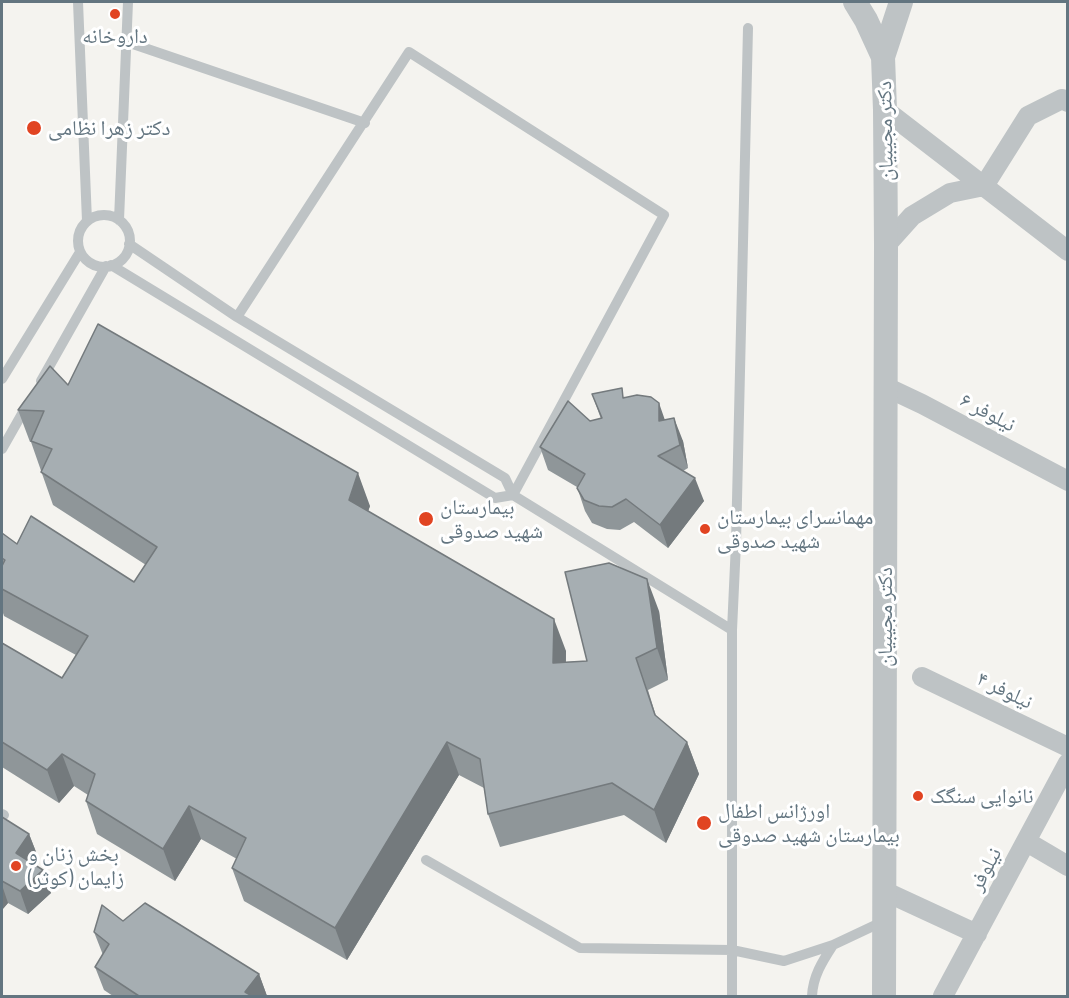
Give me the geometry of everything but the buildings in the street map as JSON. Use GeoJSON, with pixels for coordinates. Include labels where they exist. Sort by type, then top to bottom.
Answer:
{"type":"FeatureCollection","features":[{"type":"Feature","properties":{"kind":"street"},"geometry":{"type":"LineString","coordinates":[[855,2],[883,57]]}},
{"type":"Feature","properties":{"kind":"street"},"geometry":{"type":"LineString","coordinates":[[883,57],[901,2]]}},
{"type":"Feature","properties":{"kind":"street","name":"دکتر مجیبیان"},"geometry":{"type":"LineString","coordinates":[[883,57],[886,245],[884,996]]}},
{"type":"Feature","properties":{"kind":"street"},"geometry":{"type":"LineString","coordinates":[[886,245],[912,216],[921,210],[950,193],[984,186],[1028,116],[1062,99],[1068,102]]}},
{"type":"Feature","properties":{"kind":"street"},"geometry":{"type":"LineString","coordinates":[[885,110],[1068,251]]}},
{"type":"Feature","properties":{"kind":"street","name":"نیلوفر ۶"},"geometry":{"type":"LineString","coordinates":[[886,387],[1068,481]]}},
{"type":"Feature","properties":{"kind":"street","name":"نیلوفر ۴"},"geometry":{"type":"LineString","coordinates":[[922,677],[1068,747]]}},
{"type":"Feature","properties":{"kind":"street","name":"نیلوفر"},"geometry":{"type":"LineString","coordinates":[[943,996],[1068,763]]}},
{"type":"Feature","properties":{"kind":"street"},"geometry":{"type":"LineString","coordinates":[[1027,842],[1068,866]]}},
{"type":"Feature","properties":{"kind":"street"},"geometry":{"type":"LineString","coordinates":[[884,891],[977,934]]}},
{"type":"Feature","properties":{"kind":"lane"},"geometry":{"type":"LineString","coordinates":[[78,2],[87,221]]}},
{"type":"Feature","properties":{"kind":"lane"},"geometry":{"type":"LineString","coordinates":[[36,388],[109,266],[120,261],[129,244],[129,234],[119,219],[128,2]]}},
{"type":"Feature","properties":{"kind":"lane"},"geometry":{"type":"LineString","coordinates":[[732,996],[732,630],[748,28]]}},
{"type":"Feature","properties":{"kind":"lane"},"geometry":{"type":"LineString","coordinates":[[127,42],[365,123]]}},
{"type":"Feature","properties":{"kind":"lane"},"geometry":{"type":"LineString","coordinates":[[237,317],[409,52],[663,215],[513,495]]}},
{"type":"Feature","properties":{"kind":"lane"},"geometry":{"type":"LineString","coordinates":[[119,219],[108,215],[97,216],[87,221],[80,230],[78,241],[80,252],[87,260],[96,265],[109,266],[495,498],[513,495]]}},
{"type":"Feature","properties":{"kind":"lane"},"geometry":{"type":"LineString","coordinates":[[129,244],[237,317],[505,478],[513,495],[732,630]]}},
{"type":"Feature","properties":{"kind":"lane"},"geometry":{"type":"LineString","coordinates":[[2,379],[80,252]]}},
{"type":"Feature","properties":{"kind":"lane"},"geometry":{"type":"LineString","coordinates":[[2,448],[31,398]]}},
{"type":"Feature","properties":{"kind":"lane"},"geometry":{"type":"LineString","coordinates":[[426,860],[580,948],[732,950],[784,961],[833,945],[884,921]]}},
{"type":"Feature","properties":{"kind":"lane"},"geometry":{"type":"LineString","coordinates":[[813,996],[813,985],[819,967],[833,945]]}},
{"type":"Feature","properties":{"kind":"place","name":"داروخانه"},"geometry":{"type":"Point","coordinates":[115,14]}},
{"type":"Feature","properties":{"kind":"place","name":"دکتر زهرا نظامی"},"geometry":{"type":"Point","coordinates":[34,128]}},
{"type":"Feature","properties":{"kind":"place","name":"بیمارستان شهید صدوقی"},"geometry":{"type":"Point","coordinates":[426,519]}},
{"type":"Feature","properties":{"kind":"place","name":"مهمانسرای بیمارستان شهید صدوقی"},"geometry":{"type":"Point","coordinates":[705,529]}},
{"type":"Feature","properties":{"kind":"place","name":"نانوایی سنگک"},"geometry":{"type":"Point","coordinates":[918,796]}},
{"type":"Feature","properties":{"kind":"place","name":"اورژانس اطفال بیمارستان شهید صدوقی"},"geometry":{"type":"Point","coordinates":[704,823]}},
{"type":"Feature","properties":{"kind":"place","name":"بخش زنان و زایمان (کوثر)"},"geometry":{"type":"Point","coordinates":[16,866]}}]}
